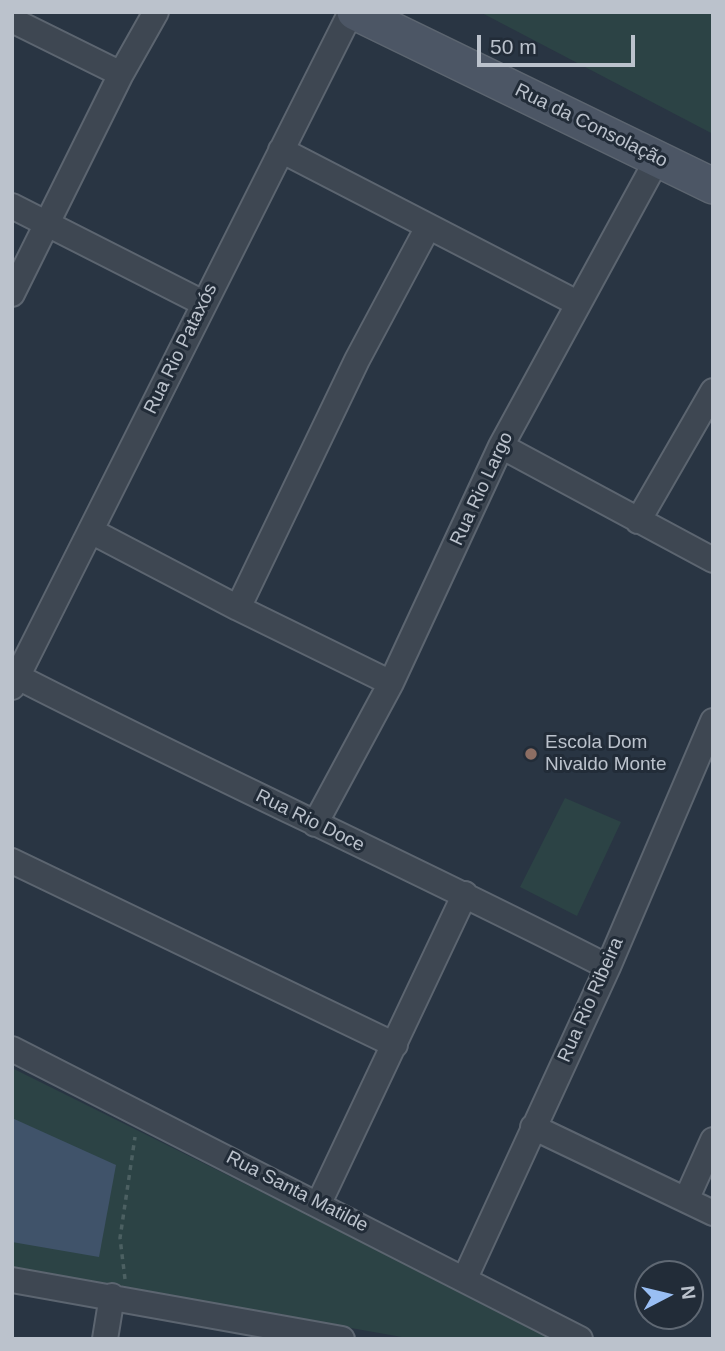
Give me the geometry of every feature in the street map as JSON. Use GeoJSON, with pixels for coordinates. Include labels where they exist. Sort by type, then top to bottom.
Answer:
{"type":"FeatureCollection","features":[{"type":"Feature","properties":{"kind":"street"},"geometry":{"type":"LineString","coordinates":[[12,294],[49,226],[121,74],[156,12]]}},
{"type":"Feature","properties":{"kind":"street","name":"Rua Rio Pataxós"},"geometry":{"type":"LineString","coordinates":[[14,679],[353,12]]}},
{"type":"Feature","properties":{"kind":"street","name":"Rua da Consolação"},"geometry":{"type":"LineString","coordinates":[[353,12],[713,186]]}},
{"type":"Feature","properties":{"kind":"street"},"geometry":{"type":"LineString","coordinates":[[12,20],[121,74]]}},
{"type":"Feature","properties":{"kind":"street"},"geometry":{"type":"LineString","coordinates":[[281,150],[577,303]]}},
{"type":"Feature","properties":{"kind":"street","name":"Rua Rio Largo"},"geometry":{"type":"LineString","coordinates":[[315,824],[391,683],[501,446],[658,158]]}},
{"type":"Feature","properties":{"kind":"street"},"geometry":{"type":"LineString","coordinates":[[12,206],[203,303]]}},
{"type":"Feature","properties":{"kind":"street"},"geometry":{"type":"LineString","coordinates":[[238,608],[357,360],[428,227]]}},
{"type":"Feature","properties":{"kind":"street"},"geometry":{"type":"LineString","coordinates":[[638,521],[713,391]]}},
{"type":"Feature","properties":{"kind":"street"},"geometry":{"type":"LineString","coordinates":[[501,446],[713,560]]}},
{"type":"Feature","properties":{"kind":"street"},"geometry":{"type":"LineString","coordinates":[[91,531],[238,608],[391,683]]}},
{"type":"Feature","properties":{"kind":"street","name":"Rua Rio Doce"},"geometry":{"type":"LineString","coordinates":[[14,679],[465,894],[608,967]]}},
{"type":"Feature","properties":{"kind":"street","name":"Rua Rio Ribeira"},"geometry":{"type":"LineString","coordinates":[[465,1278],[608,967],[710,732]]}},
{"type":"Feature","properties":{"kind":"street"},"geometry":{"type":"LineString","coordinates":[[12,861],[395,1045]]}},
{"type":"Feature","properties":{"kind":"street"},"geometry":{"type":"LineString","coordinates":[[319,1203],[465,894]]}},
{"type":"Feature","properties":{"kind":"street","name":"Rua Santa Matilde"},"geometry":{"type":"LineString","coordinates":[[12,1049],[319,1203],[580,1339]]}},
{"type":"Feature","properties":{"kind":"street"},"geometry":{"type":"LineString","coordinates":[[533,1127],[713,1213]]}},
{"type":"Feature","properties":{"kind":"street"},"geometry":{"type":"LineString","coordinates":[[686,1200],[713,1140]]}},
{"type":"Feature","properties":{"kind":"street"},"geometry":{"type":"LineString","coordinates":[[12,1280],[112,1288],[342,1339]]}},
{"type":"Feature","properties":{"kind":"street"},"geometry":{"type":"LineString","coordinates":[[106,1339],[112,1288]]}},
{"type":"Feature","properties":{"kind":"path"},"geometry":{"type":"LineString","coordinates":[[112,1288],[126,1282],[120,1238],[136,1131]]}},
{"type":"Feature","properties":{"kind":"green space"},"geometry":{"type":"Polygon","coordinates":[[[480,12],[713,12],[713,134],[480,12]]]}},
{"type":"Feature","properties":{"kind":"green space"},"geometry":{"type":"Polygon","coordinates":[[[565,798],[621,822],[577,916],[520,887],[565,798]]]}},
{"type":"Feature","properties":{"kind":"green space"},"geometry":{"type":"Polygon","coordinates":[[[12,1068],[557,1339],[413,1339],[12,1268],[12,1068]]]}},
{"type":"Feature","properties":{"kind":"water"},"geometry":{"type":"Polygon","coordinates":[[[12,1118],[116,1165],[99,1257],[12,1242],[12,1118]]]}},
{"type":"Feature","properties":{"kind":"place","name":"Escola Dom Nivaldo Monte"},"geometry":{"type":"Point","coordinates":[531,754]}}]}
